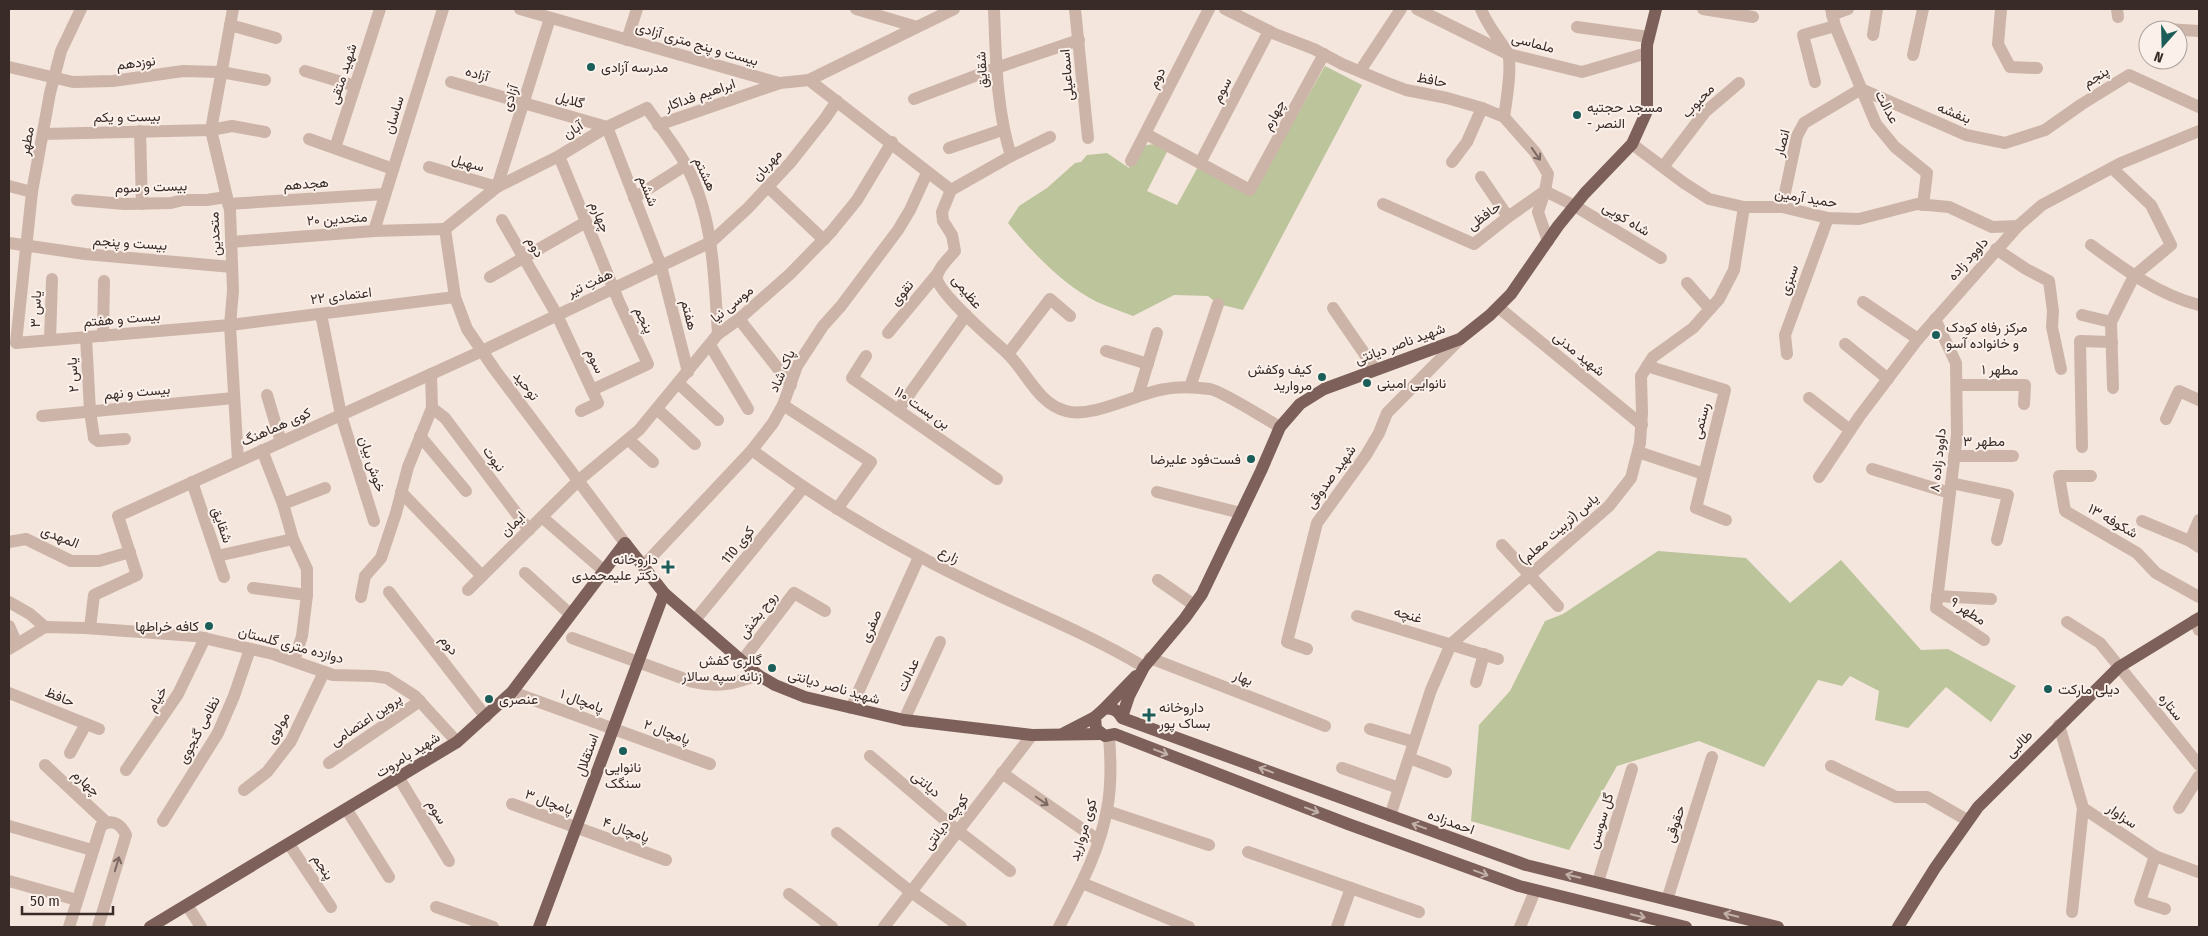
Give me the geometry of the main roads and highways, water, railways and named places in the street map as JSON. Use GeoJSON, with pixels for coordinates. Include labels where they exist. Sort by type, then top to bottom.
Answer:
{"type":"FeatureCollection","features":[{"type":"Feature","properties":{"kind":"main road","name":"شهید ناصر دیانتی"},"geometry":{"type":"LineString","coordinates":[[1062,734],[1100,713],[1145,666],[1194,605],[1217,564],[1280,427],[1300,404],[1324,389],[1375,368],[1460,339],[1511,294],[1575,206],[1632,144],[1647,111],[1647,53],[1656,9]]}},
{"type":"Feature","properties":{"kind":"main road","name":"شهید ناصر دیانتی"},"geometry":{"type":"LineString","coordinates":[[625,544],[664,593],[758,675],[775,685],[805,697],[904,720],[1032,735],[1109,735]]}},
{"type":"Feature","properties":{"kind":"main road","name":"شهید بامروت"},"geometry":{"type":"LineString","coordinates":[[150,927],[457,742],[512,692],[625,544]]}},
{"type":"Feature","properties":{"kind":"main road","name":"استقلال"},"geometry":{"type":"LineString","coordinates":[[539,927],[664,593]]}},
{"type":"Feature","properties":{"kind":"main road","name":"طالبی"},"geometry":{"type":"LineString","coordinates":[[1898,927],[1967,820],[2059,724],[2119,667],[2198,622]]}},
{"type":"Feature","properties":{"kind":"main road","name":"شهید ناصر دیانتی"},"geometry":{"type":"LineString","coordinates":[[1122,718],[1145,666]]}},
{"type":"Feature","properties":{"kind":"main road","name":"احمدزاده"},"geometry":{"type":"LineString","coordinates":[[1100,713],[1115,710],[1122,718],[1526,865],[1778,927]]}},
{"type":"Feature","properties":{"kind":"main road"},"geometry":{"type":"LineString","coordinates":[[1100,713],[1096,729],[1109,735],[1460,865],[1535,891],[1686,927]]}},
{"type":"Feature","properties":{"kind":"main road"},"geometry":{"type":"LineString","coordinates":[[1460,865],[1467,844]]}},
{"type":"Feature","properties":{"kind":"place","name":"مدرسه آزادی"},"geometry":{"type":"Point","coordinates":[591,67]}},
{"type":"Feature","properties":{"kind":"place","name":"مسجد حجتیه - النصر"},"geometry":{"type":"Point","coordinates":[1577,115]}},
{"type":"Feature","properties":{"kind":"place","name":"مرکز رفاه کودک و خانواده آسو"},"geometry":{"type":"Point","coordinates":[1936,335]}},
{"type":"Feature","properties":{"kind":"place","name":"کیف و‌کفش مروارید"},"geometry":{"type":"Point","coordinates":[1322,377]}},
{"type":"Feature","properties":{"kind":"place","name":"نانوایی امینی"},"geometry":{"type":"Point","coordinates":[1367,383]}},
{"type":"Feature","properties":{"kind":"place","name":"فست‌فود علیرضا"},"geometry":{"type":"Point","coordinates":[1251,459]}},
{"type":"Feature","properties":{"kind":"place","name":"داروخانه دکتر علیمحمدی"},"geometry":{"type":"Point","coordinates":[668,567]}},
{"type":"Feature","properties":{"kind":"place","name":"کافه خراطها"},"geometry":{"type":"Point","coordinates":[209,626]}},
{"type":"Feature","properties":{"kind":"place","name":"گالری کفش زنانه سپه سالار"},"geometry":{"type":"Point","coordinates":[772,668]}},
{"type":"Feature","properties":{"kind":"place","name":"دیلی مارکت"},"geometry":{"type":"Point","coordinates":[2048,689]}},
{"type":"Feature","properties":{"kind":"place","name":"عنصری"},"geometry":{"type":"Point","coordinates":[489,699]}},
{"type":"Feature","properties":{"kind":"place","name":"داروخانه بساک پور"},"geometry":{"type":"Point","coordinates":[1149,715]}},
{"type":"Feature","properties":{"kind":"place","name":"نانوایی سنگک"},"geometry":{"type":"Point","coordinates":[623,751]}}]}
